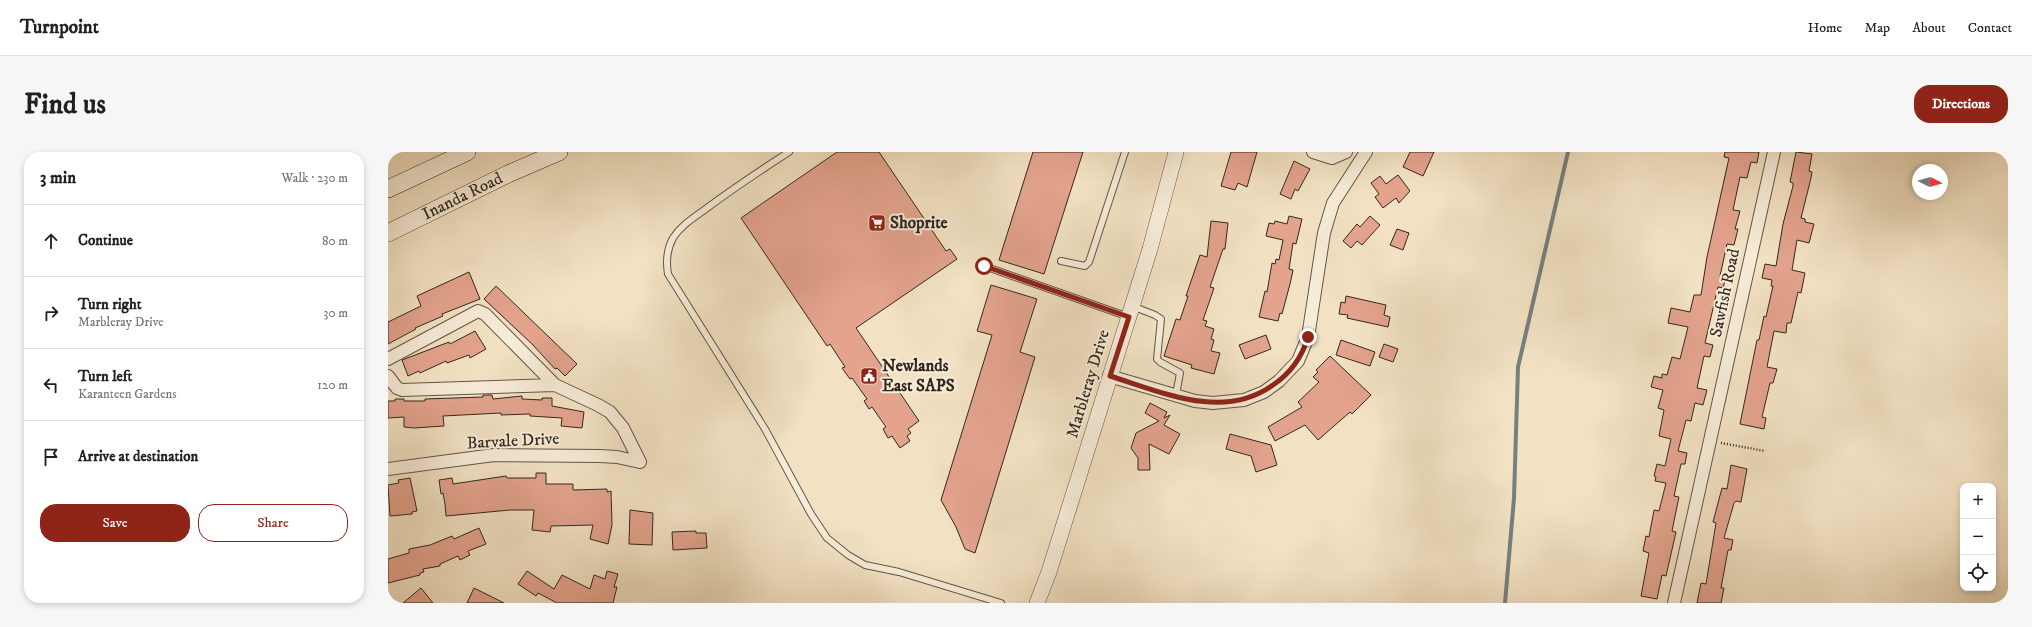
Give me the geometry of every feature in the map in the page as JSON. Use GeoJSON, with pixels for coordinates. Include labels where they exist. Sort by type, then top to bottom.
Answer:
{"type":"FeatureCollection","features":[{"type":"Feature","properties":{"kind":"main road"},"geometry":{"type":"LineString","coordinates":[[389,189],[467,152]]}},
{"type":"Feature","properties":{"kind":"main road","name":"Inanda Road"},"geometry":{"type":"LineString","coordinates":[[388,233],[508,174],[559,152]]}},
{"type":"Feature","properties":{"kind":"street","name":"Marbleray Drive"},"geometry":{"type":"LineString","coordinates":[[1037,603],[1076,486],[1150,249],[1176,152]]}},
{"type":"Feature","properties":{"kind":"street"},"geometry":{"type":"LineString","coordinates":[[1313,152],[1332,158],[1346,152]]}},
{"type":"Feature","properties":{"kind":"street"},"geometry":{"type":"LineString","coordinates":[[1110,376],[1195,401],[1213,403],[1244,400],[1264,392],[1292,368],[1302,353],[1308,337],[1324,233],[1331,209],[1337,195],[1366,152]]}},
{"type":"Feature","properties":{"kind":"street","name":"Sawfish Road"},"geometry":{"type":"LineString","coordinates":[[1674,603],[1774,152]]}},
{"type":"Feature","properties":{"kind":"street"},"geometry":{"type":"LineString","coordinates":[[388,359],[478,311],[485,314],[556,385]]}},
{"type":"Feature","properties":{"kind":"street"},"geometry":{"type":"LineString","coordinates":[[388,376],[397,388],[402,390],[556,385]]}},
{"type":"Feature","properties":{"kind":"street","name":"Barvale Drive"},"geometry":{"type":"LineString","coordinates":[[388,470],[494,455],[600,456],[617,457],[640,462],[623,428],[610,412],[556,385]]}},
{"type":"Feature","properties":{"kind":"lane"},"geometry":{"type":"LineString","coordinates":[[789,152],[722,197],[683,226],[673,238],[669,249],[667,264],[668,274],[765,429],[810,514],[827,538],[848,556],[865,565],[899,572],[1001,603]]}},
{"type":"Feature","properties":{"kind":"lane"},"geometry":{"type":"LineString","coordinates":[[1061,261],[1085,266],[1089,262],[1125,152]]}},
{"type":"Feature","properties":{"kind":"lane"},"geometry":{"type":"LineString","coordinates":[[984,266],[1130,311],[1155,314],[1161,319],[1157,359],[1180,373],[1176,396]]}},
{"type":"Feature","properties":{"kind":"path"},"geometry":{"type":"LineString","coordinates":[[1710,441],[1765,451]]}},
{"type":"Feature","properties":{"kind":"building"},"geometry":{"type":"Polygon","coordinates":[[[837,152],[879,152],[946,251],[950,249],[957,259],[856,328],[919,421],[908,429],[911,433],[907,436],[910,441],[900,448],[892,436],[888,438],[883,429],[886,427],[872,407],[869,409],[864,401],[867,399],[852,378],[850,379],[842,368],[845,367],[830,344],[827,346],[741,218],[837,152]]]}},
{"type":"Feature","properties":{"kind":"building"},"geometry":{"type":"Polygon","coordinates":[[[1033,152],[1083,152],[1044,274],[999,260],[1033,152]]]}},
{"type":"Feature","properties":{"kind":"building"},"geometry":{"type":"Polygon","coordinates":[[[1231,152],[1257,152],[1247,187],[1238,183],[1235,190],[1221,186],[1231,152]]]}},
{"type":"Feature","properties":{"kind":"building"},"geometry":{"type":"Polygon","coordinates":[[[1410,152],[1434,152],[1423,176],[1403,167],[1410,152]]]}},
{"type":"Feature","properties":{"kind":"building"},"geometry":{"type":"Polygon","coordinates":[[[1725,152],[1759,152],[1757,163],[1751,162],[1747,178],[1740,177],[1733,210],[1740,211],[1735,229],[1738,229],[1734,245],[1727,244],[1720,276],[1726,277],[1723,288],[1718,287],[1705,343],[1713,345],[1710,357],[1704,356],[1697,388],[1707,390],[1703,405],[1695,403],[1691,421],[1686,420],[1678,451],[1687,453],[1685,464],[1681,464],[1674,496],[1679,497],[1672,531],[1676,532],[1666,576],[1662,575],[1657,599],[1641,596],[1649,553],[1643,551],[1646,536],[1649,537],[1654,510],[1659,511],[1666,483],[1655,481],[1656,477],[1654,476],[1657,464],[1665,466],[1671,439],[1659,436],[1664,410],[1658,408],[1663,390],[1651,387],[1654,376],[1662,378],[1662,374],[1667,375],[1672,357],[1680,359],[1688,327],[1668,323],[1671,308],[1690,312],[1694,295],[1701,295],[1707,257],[1729,158],[1724,157],[1725,152]]]}},
{"type":"Feature","properties":{"kind":"building"},"geometry":{"type":"Polygon","coordinates":[[[1796,152],[1812,154],[1809,171],[1812,172],[1811,178],[1801,218],[1805,219],[1805,222],[1814,224],[1809,243],[1797,240],[1792,270],[1805,273],[1801,293],[1798,292],[1791,323],[1787,323],[1786,333],[1774,331],[1767,367],[1777,369],[1773,383],[1770,383],[1762,417],[1766,418],[1764,429],[1740,424],[1757,340],[1759,340],[1764,316],[1766,317],[1773,286],[1771,286],[1772,280],[1762,278],[1765,264],[1776,266],[1783,224],[1793,186],[1793,183],[1790,182],[1796,152]]]}},
{"type":"Feature","properties":{"kind":"building"},"geometry":{"type":"Polygon","coordinates":[[[1294,161],[1310,169],[1298,191],[1295,189],[1291,199],[1280,194],[1294,161]]]}},
{"type":"Feature","properties":{"kind":"building"},"geometry":{"type":"Polygon","coordinates":[[[1398,175],[1410,191],[1399,203],[1396,198],[1383,208],[1375,197],[1379,194],[1371,183],[1380,176],[1386,184],[1398,175]]]}},
{"type":"Feature","properties":{"kind":"building"},"geometry":{"type":"Polygon","coordinates":[[[1289,216],[1302,219],[1296,244],[1293,243],[1289,269],[1293,270],[1282,314],[1280,313],[1278,321],[1259,317],[1265,291],[1267,292],[1272,263],[1275,264],[1276,259],[1279,260],[1283,240],[1266,236],[1269,223],[1274,224],[1275,221],[1287,224],[1289,216]]]}},
{"type":"Feature","properties":{"kind":"building"},"geometry":{"type":"Polygon","coordinates":[[[1370,216],[1380,225],[1362,245],[1357,241],[1351,248],[1343,241],[1357,224],[1360,227],[1370,216]]]}},
{"type":"Feature","properties":{"kind":"building"},"geometry":{"type":"Polygon","coordinates":[[[1211,221],[1228,223],[1225,249],[1223,249],[1210,287],[1214,288],[1203,320],[1207,321],[1205,326],[1214,329],[1211,339],[1214,340],[1211,351],[1220,353],[1214,374],[1191,368],[1192,365],[1164,356],[1176,319],[1180,320],[1188,296],[1186,296],[1200,255],[1207,257],[1211,221]]]}},
{"type":"Feature","properties":{"kind":"building"},"geometry":{"type":"Polygon","coordinates":[[[1397,229],[1409,233],[1403,250],[1390,245],[1397,229]]]}},
{"type":"Feature","properties":{"kind":"building"},"geometry":{"type":"Polygon","coordinates":[[[469,272],[480,299],[442,314],[443,316],[415,328],[416,329],[388,344],[388,322],[421,306],[417,296],[469,272]]]}},
{"type":"Feature","properties":{"kind":"building"},"geometry":{"type":"Polygon","coordinates":[[[991,285],[1037,299],[1020,352],[1035,357],[975,553],[965,549],[956,527],[941,500],[992,335],[977,331],[991,285]]]}},
{"type":"Feature","properties":{"kind":"building"},"geometry":{"type":"Polygon","coordinates":[[[496,286],[577,364],[565,376],[557,368],[555,369],[532,344],[484,299],[496,286]]]}},
{"type":"Feature","properties":{"kind":"building"},"geometry":{"type":"Polygon","coordinates":[[[1346,296],[1386,305],[1384,315],[1390,317],[1388,327],[1347,318],[1348,315],[1339,314],[1341,302],[1345,303],[1346,296]]]}},
{"type":"Feature","properties":{"kind":"building"},"geometry":{"type":"Polygon","coordinates":[[[475,331],[486,349],[470,358],[469,355],[447,363],[446,361],[420,373],[419,371],[408,376],[402,360],[449,342],[450,344],[475,331]]]}},
{"type":"Feature","properties":{"kind":"building"},"geometry":{"type":"Polygon","coordinates":[[[1266,335],[1271,349],[1245,359],[1239,345],[1266,335]]]}},
{"type":"Feature","properties":{"kind":"building"},"geometry":{"type":"Polygon","coordinates":[[[1341,340],[1375,352],[1370,366],[1336,355],[1341,340]]]}},
{"type":"Feature","properties":{"kind":"building"},"geometry":{"type":"Polygon","coordinates":[[[1384,344],[1398,349],[1393,362],[1379,357],[1384,344]]]}},
{"type":"Feature","properties":{"kind":"building"},"geometry":{"type":"Polygon","coordinates":[[[1330,356],[1371,395],[1352,414],[1350,412],[1318,440],[1305,425],[1275,441],[1268,427],[1302,407],[1298,402],[1319,382],[1313,377],[1318,372],[1316,370],[1330,356]]]}},
{"type":"Feature","properties":{"kind":"building"},"geometry":{"type":"Polygon","coordinates":[[[483,395],[492,395],[493,399],[522,396],[522,399],[542,400],[542,398],[552,398],[552,406],[584,412],[582,428],[561,426],[562,418],[530,416],[530,414],[501,415],[501,413],[443,416],[444,426],[414,428],[404,427],[404,417],[388,418],[388,401],[395,401],[395,399],[404,399],[404,401],[425,401],[425,399],[483,397],[483,395]]]}},
{"type":"Feature","properties":{"kind":"building"},"geometry":{"type":"Polygon","coordinates":[[[1150,403],[1167,412],[1164,418],[1170,415],[1164,425],[1180,434],[1169,454],[1149,444],[1150,470],[1138,470],[1138,458],[1131,448],[1136,433],[1159,421],[1145,413],[1150,403]]]}},
{"type":"Feature","properties":{"kind":"building"},"geometry":{"type":"Polygon","coordinates":[[[1230,434],[1271,445],[1277,465],[1256,472],[1251,456],[1226,449],[1230,434]]]}},
{"type":"Feature","properties":{"kind":"building"},"geometry":{"type":"Polygon","coordinates":[[[1731,465],[1747,469],[1741,502],[1736,501],[1734,503],[1724,538],[1733,540],[1731,550],[1728,550],[1721,588],[1724,588],[1721,603],[1697,603],[1701,583],[1706,584],[1716,523],[1713,522],[1722,488],[1727,489],[1731,465]]]}},
{"type":"Feature","properties":{"kind":"building"},"geometry":{"type":"Polygon","coordinates":[[[536,473],[546,473],[546,484],[573,484],[573,490],[607,489],[607,492],[611,491],[612,525],[608,544],[590,539],[593,525],[551,526],[550,532],[532,530],[534,510],[510,510],[446,516],[443,493],[441,494],[439,480],[452,478],[453,484],[506,476],[507,478],[536,478],[536,473]]]}},
{"type":"Feature","properties":{"kind":"building"},"geometry":{"type":"Polygon","coordinates":[[[410,478],[417,511],[412,512],[412,514],[390,516],[388,485],[399,483],[398,480],[410,478]]]}},
{"type":"Feature","properties":{"kind":"building"},"geometry":{"type":"Polygon","coordinates":[[[630,510],[653,513],[652,545],[629,544],[630,510]]]}},
{"type":"Feature","properties":{"kind":"building"},"geometry":{"type":"Polygon","coordinates":[[[479,528],[486,544],[468,551],[470,555],[460,560],[458,556],[440,564],[440,566],[423,569],[424,572],[420,573],[420,575],[388,583],[388,559],[409,553],[409,549],[430,545],[452,536],[454,539],[479,528]]]}},
{"type":"Feature","properties":{"kind":"building"},"geometry":{"type":"Polygon","coordinates":[[[696,531],[696,533],[706,533],[707,548],[673,550],[672,532],[696,531]]]}},
{"type":"Feature","properties":{"kind":"building"},"geometry":{"type":"Polygon","coordinates":[[[527,571],[554,589],[562,575],[590,589],[594,575],[605,579],[607,571],[618,574],[614,587],[617,587],[613,603],[557,603],[538,593],[536,596],[518,584],[527,571]]]}},
{"type":"Feature","properties":{"kind":"building"},"geometry":{"type":"Polygon","coordinates":[[[421,588],[433,603],[403,603],[421,588]]]}},
{"type":"Feature","properties":{"kind":"building"},"geometry":{"type":"Polygon","coordinates":[[[474,588],[504,603],[467,603],[474,588]]]}},
{"type":"Feature","properties":{"kind":"waterway"},"geometry":{"type":"LineString","coordinates":[[1505,603],[1514,498],[1518,367],[1568,152]]}},
{"type":"Feature","properties":{"kind":"place","name":"Shoprite"},"geometry":{"type":"Point","coordinates":[877,223]}},
{"type":"Feature","properties":{"kind":"place","name":"Newlands East SAPS"},"geometry":{"type":"Point","coordinates":[869,376]}},
{"type":"Feature","properties":{"kind":"route"},"geometry":{"type":"LineString","coordinates":[[984,266],[1129,317],[1110,376],[1195,401],[1213,403],[1231,402],[1254,397],[1264,392],[1286,375],[1298,361],[1308,337]]}}]}
